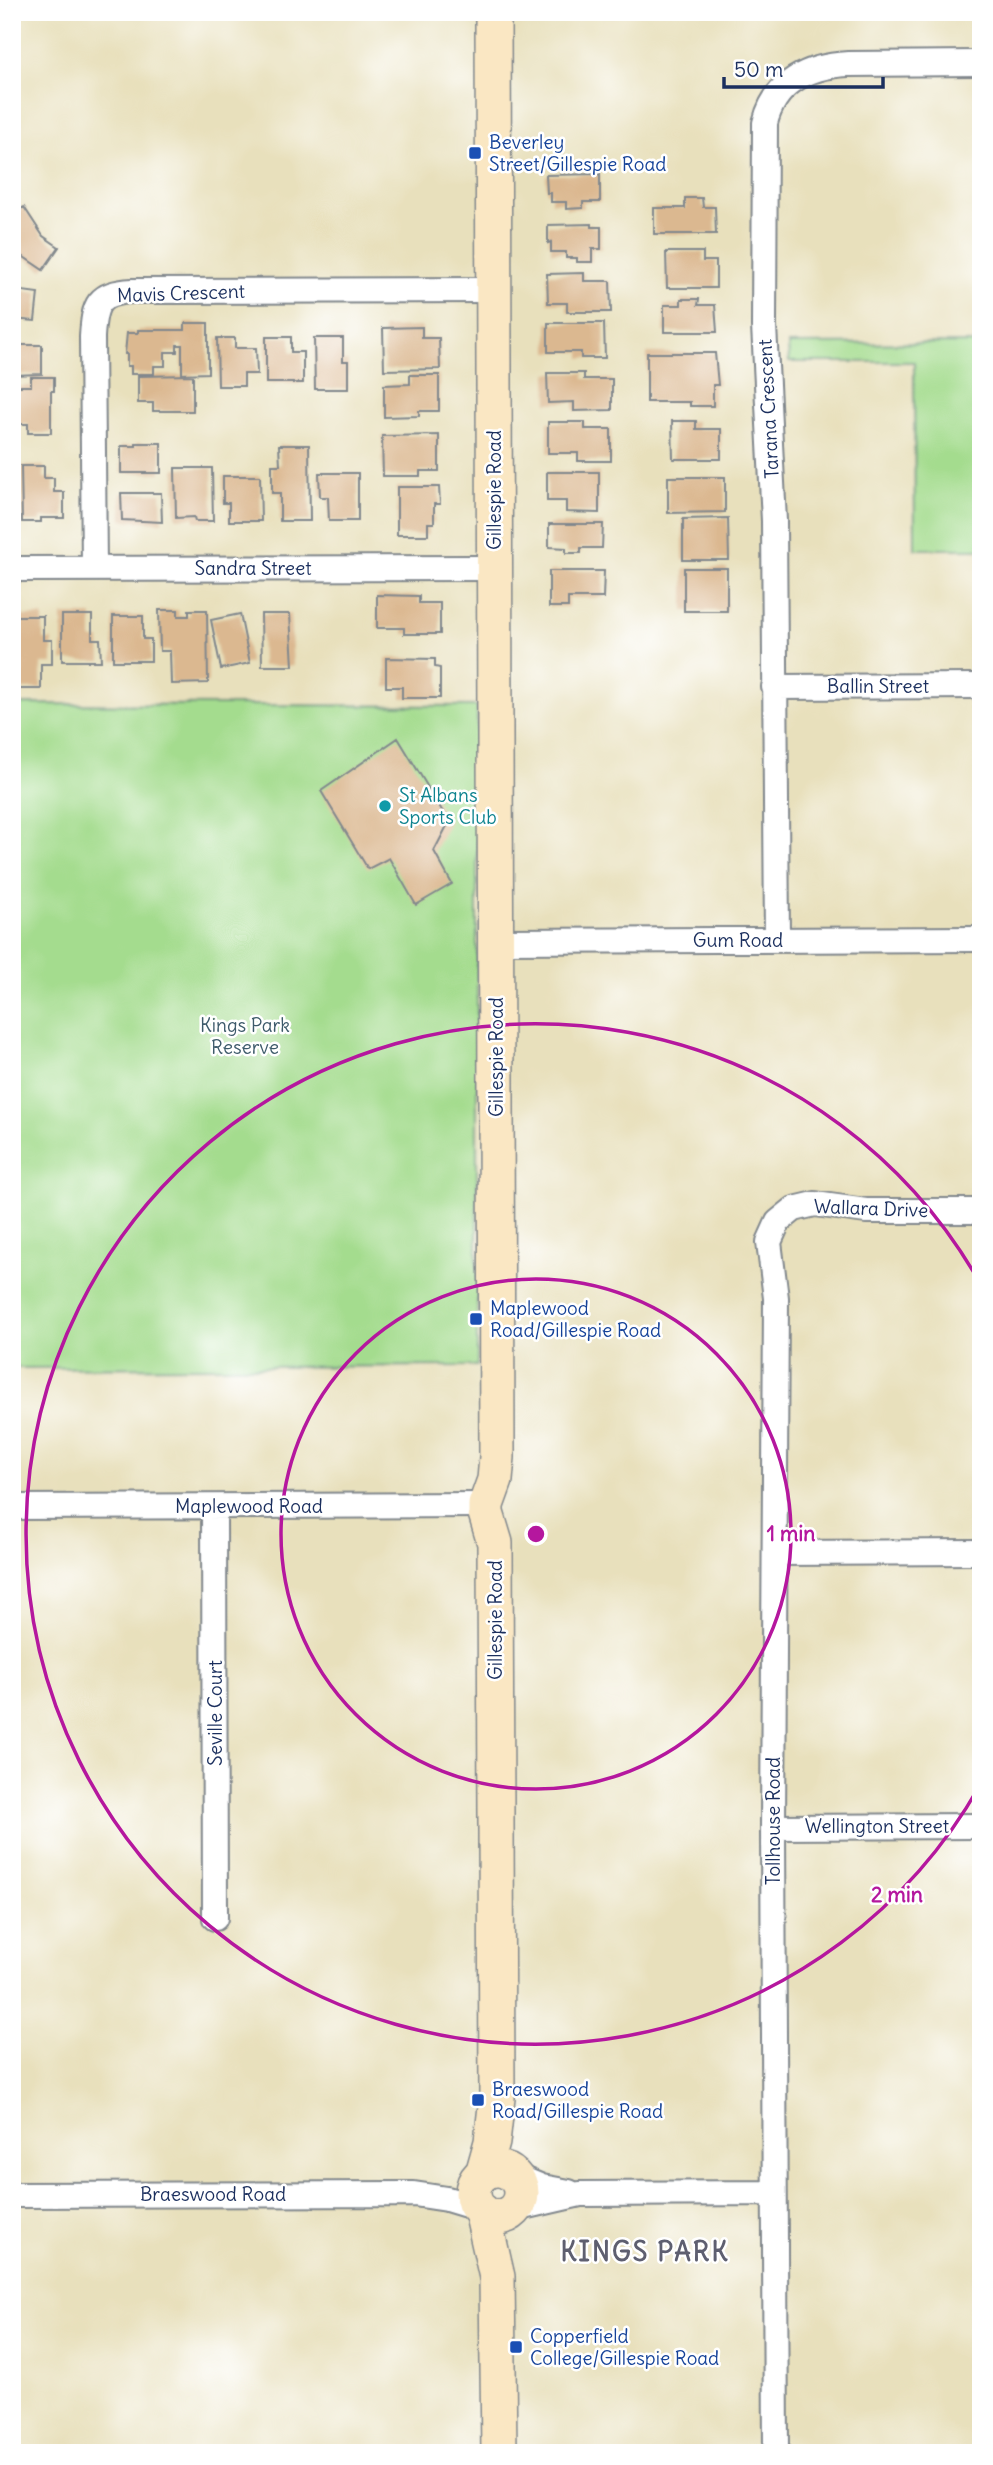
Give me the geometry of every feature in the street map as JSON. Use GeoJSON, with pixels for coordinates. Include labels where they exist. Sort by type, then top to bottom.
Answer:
{"type":"FeatureCollection","features":[{"type":"Feature","properties":{"kind":"street","name":"Gillespie Road"},"geometry":{"type":"LineString","coordinates":[[493,12],[497,1457],[495,1480],[486,1505],[486,1513],[495,1544],[497,2098],[492,2142],[504,2240],[497,2277],[499,2453]]}},
{"type":"Feature","properties":{"kind":"street","name":"Tarana Crescent"},"geometry":{"type":"LineString","coordinates":[[777,940],[774,508],[764,326],[764,137],[768,113],[780,91],[789,82],[827,65],[981,63]]}},
{"type":"Feature","properties":{"kind":"street","name":"Mavis Crescent"},"geometry":{"type":"LineString","coordinates":[[94,569],[92,337],[93,314],[101,298],[114,292],[133,291],[493,290]]}},
{"type":"Feature","properties":{"kind":"street","name":"Sandra Street"},"geometry":{"type":"LineString","coordinates":[[12,569],[494,568]]}},
{"type":"Feature","properties":{"kind":"street","name":"Ballin Street"},"geometry":{"type":"LineString","coordinates":[[774,687],[981,685]]}},
{"type":"Feature","properties":{"kind":"street","name":"Gum Road"},"geometry":{"type":"LineString","coordinates":[[495,941],[981,939]]}},
{"type":"Feature","properties":{"kind":"street","name":"Wallara Drive"},"geometry":{"type":"LineString","coordinates":[[803,1206],[815,1204],[866,1211],[981,1211]]}},
{"type":"Feature","properties":{"kind":"street","name":"Tollhouse Road"},"geometry":{"type":"LineString","coordinates":[[776,2453],[773,1827],[776,1298],[769,1242],[778,1222],[794,1209],[803,1206]]}},
{"type":"Feature","properties":{"kind":"street","name":"Maplewood Road"},"geometry":{"type":"LineString","coordinates":[[12,1507],[486,1505]]}},
{"type":"Feature","properties":{"kind":"street","name":"Seville Court"},"geometry":{"type":"LineString","coordinates":[[214,1507],[215,1918]]}},
{"type":"Feature","properties":{"kind":"street"},"geometry":{"type":"LineString","coordinates":[[776,1553],[981,1552]]}},
{"type":"Feature","properties":{"kind":"street","name":"Wellington Street"},"geometry":{"type":"LineString","coordinates":[[773,1827],[981,1826]]}},
{"type":"Feature","properties":{"kind":"street","name":"Braeswood Road"},"geometry":{"type":"LineString","coordinates":[[12,2195],[414,2194],[450,2188],[497,2193],[774,2193]]}},
{"type":"Feature","properties":{"kind":"street","name":"Braeswood Road"},"geometry":{"type":"LineString","coordinates":[[497,2193],[542,2188],[580,2194]]}},
{"type":"Feature","properties":{"kind":"green space"},"geometry":{"type":"Polygon","coordinates":[[[981,343],[981,549],[915,549],[914,362],[789,362],[788,344],[981,343]]]}},
{"type":"Feature","properties":{"kind":"green space","name":"Kings Park Reserve"},"geometry":{"type":"Polygon","coordinates":[[[12,704],[477,706],[477,1366],[12,1368],[12,704]]]}},
{"type":"Feature","properties":{"kind":"building"},"geometry":{"type":"Polygon","coordinates":[[[600,174],[600,202],[583,202],[583,208],[566,209],[566,202],[551,202],[551,193],[547,193],[546,175],[600,174]]]}},
{"type":"Feature","properties":{"kind":"building"},"geometry":{"type":"Polygon","coordinates":[[[685,198],[702,198],[703,207],[715,207],[716,234],[654,234],[654,208],[685,208],[685,198]]]}},
{"type":"Feature","properties":{"kind":"building"},"geometry":{"type":"Polygon","coordinates":[[[24,207],[43,236],[59,247],[43,270],[21,255],[12,241],[12,214],[24,207]]]}},
{"type":"Feature","properties":{"kind":"building"},"geometry":{"type":"Polygon","coordinates":[[[592,224],[592,227],[601,227],[601,249],[592,249],[592,262],[577,262],[577,258],[566,258],[566,252],[551,252],[548,225],[592,224]]]}},
{"type":"Feature","properties":{"kind":"building"},"geometry":{"type":"Polygon","coordinates":[[[666,252],[703,252],[703,261],[716,261],[716,288],[667,288],[666,252]]]}},
{"type":"Feature","properties":{"kind":"building"},"geometry":{"type":"Polygon","coordinates":[[[12,265],[17,266],[15,290],[38,293],[35,321],[12,319],[12,265]]]}},
{"type":"Feature","properties":{"kind":"building"},"geometry":{"type":"Polygon","coordinates":[[[584,273],[584,281],[610,281],[611,312],[567,312],[567,303],[548,303],[547,274],[584,273]]]}},
{"type":"Feature","properties":{"kind":"building"},"geometry":{"type":"Polygon","coordinates":[[[681,299],[699,299],[698,305],[715,305],[717,332],[664,332],[664,305],[681,305],[681,299]]]}},
{"type":"Feature","properties":{"kind":"building"},"geometry":{"type":"Polygon","coordinates":[[[185,323],[208,323],[208,373],[182,374],[182,345],[177,345],[177,352],[165,352],[165,366],[154,366],[154,374],[131,374],[131,366],[127,366],[125,354],[127,333],[138,333],[138,330],[185,330],[185,323]]]}},
{"type":"Feature","properties":{"kind":"building"},"geometry":{"type":"Polygon","coordinates":[[[548,323],[604,323],[605,358],[581,358],[581,352],[548,352],[548,323]]]}},
{"type":"Feature","properties":{"kind":"building"},"geometry":{"type":"Polygon","coordinates":[[[422,327],[422,338],[439,338],[440,369],[384,370],[383,328],[422,327]]]}},
{"type":"Feature","properties":{"kind":"building"},"geometry":{"type":"Polygon","coordinates":[[[12,336],[17,336],[18,345],[42,345],[42,374],[12,375],[12,336]]]}},
{"type":"Feature","properties":{"kind":"building"},"geometry":{"type":"Polygon","coordinates":[[[266,337],[291,337],[291,352],[303,352],[303,383],[266,383],[266,337]]]}},
{"type":"Feature","properties":{"kind":"building"},"geometry":{"type":"Polygon","coordinates":[[[217,338],[235,338],[235,348],[256,348],[257,374],[244,374],[244,386],[218,386],[217,338]]]}},
{"type":"Feature","properties":{"kind":"building"},"geometry":{"type":"Polygon","coordinates":[[[314,338],[343,338],[343,361],[348,361],[348,389],[315,389],[314,338]]]}},
{"type":"Feature","properties":{"kind":"building"},"geometry":{"type":"Polygon","coordinates":[[[647,353],[715,353],[718,385],[713,385],[713,406],[690,406],[690,402],[647,402],[647,353]]]}},
{"type":"Feature","properties":{"kind":"building"},"geometry":{"type":"Polygon","coordinates":[[[547,373],[584,373],[584,379],[612,379],[612,410],[574,411],[574,402],[548,403],[547,373]]]}},
{"type":"Feature","properties":{"kind":"building"},"geometry":{"type":"Polygon","coordinates":[[[193,375],[193,411],[153,411],[153,403],[138,403],[138,376],[193,375]]]}},
{"type":"Feature","properties":{"kind":"building"},"geometry":{"type":"Polygon","coordinates":[[[410,375],[439,375],[439,411],[419,411],[419,416],[384,417],[384,385],[410,384],[410,375]]]}},
{"type":"Feature","properties":{"kind":"building"},"geometry":{"type":"Polygon","coordinates":[[[31,377],[54,377],[54,391],[51,391],[51,433],[28,433],[28,424],[12,424],[12,386],[31,386],[31,377]]]}},
{"type":"Feature","properties":{"kind":"building"},"geometry":{"type":"Polygon","coordinates":[[[672,421],[696,421],[696,429],[721,429],[721,459],[673,459],[672,421]]]}},
{"type":"Feature","properties":{"kind":"building"},"geometry":{"type":"Polygon","coordinates":[[[548,422],[585,422],[585,429],[611,429],[611,461],[578,461],[578,453],[548,453],[548,422]]]}},
{"type":"Feature","properties":{"kind":"building"},"geometry":{"type":"Polygon","coordinates":[[[439,435],[439,471],[420,471],[420,476],[383,476],[382,436],[439,435]]]}},
{"type":"Feature","properties":{"kind":"building"},"geometry":{"type":"Polygon","coordinates":[[[136,443],[161,443],[161,473],[121,473],[121,446],[136,446],[136,443]]]}},
{"type":"Feature","properties":{"kind":"building"},"geometry":{"type":"Polygon","coordinates":[[[279,445],[309,445],[310,521],[280,521],[280,493],[272,493],[272,465],[280,465],[279,445]]]}},
{"type":"Feature","properties":{"kind":"building"},"geometry":{"type":"Polygon","coordinates":[[[21,466],[44,466],[44,478],[54,478],[54,492],[64,492],[64,518],[41,518],[41,522],[22,522],[21,466]]]}},
{"type":"Feature","properties":{"kind":"building"},"geometry":{"type":"Polygon","coordinates":[[[175,468],[212,468],[213,521],[195,521],[194,517],[176,518],[175,468]]]}},
{"type":"Feature","properties":{"kind":"building"},"geometry":{"type":"Polygon","coordinates":[[[547,472],[599,472],[599,513],[566,512],[566,501],[547,501],[547,472]]]}},
{"type":"Feature","properties":{"kind":"building"},"geometry":{"type":"Polygon","coordinates":[[[319,473],[358,473],[358,521],[329,521],[328,497],[320,497],[319,473]]]}},
{"type":"Feature","properties":{"kind":"building"},"geometry":{"type":"Polygon","coordinates":[[[223,476],[260,476],[261,521],[229,521],[229,503],[223,503],[223,476]]]}},
{"type":"Feature","properties":{"kind":"building"},"geometry":{"type":"Polygon","coordinates":[[[668,477],[725,477],[725,512],[668,513],[668,477]]]}},
{"type":"Feature","properties":{"kind":"building"},"geometry":{"type":"Polygon","coordinates":[[[397,487],[439,487],[440,504],[434,504],[434,523],[428,523],[428,535],[397,535],[397,487]]]}},
{"type":"Feature","properties":{"kind":"building"},"geometry":{"type":"Polygon","coordinates":[[[121,493],[161,493],[162,522],[122,520],[121,493]]]}},
{"type":"Feature","properties":{"kind":"building"},"geometry":{"type":"Polygon","coordinates":[[[728,518],[729,560],[683,560],[683,519],[728,518]]]}},
{"type":"Feature","properties":{"kind":"building"},"geometry":{"type":"Polygon","coordinates":[[[549,524],[603,524],[602,548],[581,548],[581,553],[566,553],[566,548],[549,547],[549,524]]]}},
{"type":"Feature","properties":{"kind":"building"},"geometry":{"type":"Polygon","coordinates":[[[684,568],[727,568],[727,611],[684,611],[684,568]]]}},
{"type":"Feature","properties":{"kind":"building"},"geometry":{"type":"Polygon","coordinates":[[[549,571],[604,571],[603,598],[568,598],[568,607],[549,607],[549,571]]]}},
{"type":"Feature","properties":{"kind":"building"},"geometry":{"type":"Polygon","coordinates":[[[377,595],[419,596],[419,603],[440,603],[440,634],[404,634],[404,628],[377,628],[377,595]]]}},
{"type":"Feature","properties":{"kind":"building"},"geometry":{"type":"Polygon","coordinates":[[[159,610],[178,610],[178,616],[189,616],[189,610],[207,610],[208,683],[171,684],[170,651],[160,651],[159,610]]]}},
{"type":"Feature","properties":{"kind":"building"},"geometry":{"type":"Polygon","coordinates":[[[240,614],[250,663],[221,669],[211,620],[240,614]]]}},
{"type":"Feature","properties":{"kind":"building"},"geometry":{"type":"Polygon","coordinates":[[[261,614],[290,614],[293,666],[262,666],[261,614]]]}},
{"type":"Feature","properties":{"kind":"building"},"geometry":{"type":"Polygon","coordinates":[[[62,615],[92,615],[92,639],[100,639],[101,661],[62,661],[62,615]]]}},
{"type":"Feature","properties":{"kind":"building"},"geometry":{"type":"Polygon","coordinates":[[[13,616],[43,616],[43,640],[52,640],[52,664],[41,664],[41,689],[13,689],[13,616]]]}},
{"type":"Feature","properties":{"kind":"building"},"geometry":{"type":"Polygon","coordinates":[[[113,616],[143,616],[143,639],[151,639],[151,661],[113,661],[113,616]]]}},
{"type":"Feature","properties":{"kind":"building"},"geometry":{"type":"Polygon","coordinates":[[[386,658],[435,659],[435,667],[440,668],[440,698],[402,698],[402,687],[386,687],[386,658]]]}},
{"type":"Feature","properties":{"kind":"building","name":"St Albans Sports Club"},"geometry":{"type":"Polygon","coordinates":[[[398,738],[449,822],[434,851],[452,884],[416,905],[389,858],[368,869],[321,791],[398,738]]]}},
{"type":"Feature","properties":{"kind":"place","name":"Beverley Street/Gillespie Road"},"geometry":{"type":"Point","coordinates":[475,153]}},
{"type":"Feature","properties":{"kind":"place","name":"St Albans Sports Club"},"geometry":{"type":"Point","coordinates":[385,806]}},
{"type":"Feature","properties":{"kind":"place","name":"Maplewood Road/Gillespie Road"},"geometry":{"type":"Point","coordinates":[476,1319]}},
{"type":"Feature","properties":{"kind":"place","name":"Braeswood Road/Gillespie Road"},"geometry":{"type":"Point","coordinates":[478,2100]}},
{"type":"Feature","properties":{"kind":"place","name":"Copperfield College/Gillespie Road"},"geometry":{"type":"Point","coordinates":[516,2347]}},
{"type":"Feature","properties":{"kind":"district","name":"KINGS PARK"},"geometry":{"type":"Point","coordinates":[645,2252]}}]}
